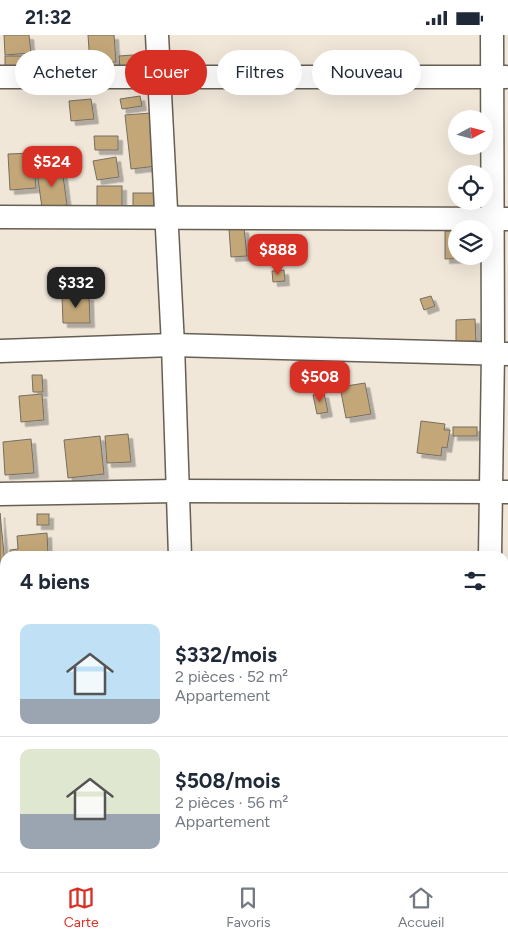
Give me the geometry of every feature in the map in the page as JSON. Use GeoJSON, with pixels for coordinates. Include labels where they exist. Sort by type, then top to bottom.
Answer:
{"type":"FeatureCollection","features":[{"type":"Feature","properties":{"kind":"street"},"geometry":{"type":"LineString","coordinates":[[157,35],[158,50]]}},
{"type":"Feature","properties":{"kind":"street"},"geometry":{"type":"LineString","coordinates":[[491,551],[499,492],[501,354],[500,77],[492,35]]}},
{"type":"Feature","properties":{"kind":"street"},"geometry":{"type":"LineString","coordinates":[[0,77],[125,77]]}},
{"type":"Feature","properties":{"kind":"street"},"geometry":{"type":"LineString","coordinates":[[207,77],[500,77]]}},
{"type":"Feature","properties":{"kind":"street"},"geometry":{"type":"LineString","coordinates":[[161,95],[168,220],[176,491],[180,551]]}},
{"type":"Feature","properties":{"kind":"street"},"geometry":{"type":"LineString","coordinates":[[0,217],[168,220],[500,219]]}},
{"type":"Feature","properties":{"kind":"street"},"geometry":{"type":"LineString","coordinates":[[0,351],[173,345],[501,354]]}},
{"type":"Feature","properties":{"kind":"street"},"geometry":{"type":"LineString","coordinates":[[0,494],[176,491],[499,492]]}},
{"type":"Feature","properties":{"kind":"building"},"geometry":{"type":"Polygon","coordinates":[[[4,35],[29,35],[31,50],[15,50],[15,54],[5,55],[4,35]]]}},
{"type":"Feature","properties":{"kind":"building"},"geometry":{"type":"Polygon","coordinates":[[[88,35],[114,35],[116,62],[115,50],[89,50],[88,35]]]}},
{"type":"Feature","properties":{"kind":"building"},"geometry":{"type":"Polygon","coordinates":[[[5,56],[15,56],[15,68],[5,68],[5,56]]]}},
{"type":"Feature","properties":{"kind":"building"},"geometry":{"type":"Polygon","coordinates":[[[119,56],[125,56],[125,69],[120,69],[119,56]]]}},
{"type":"Feature","properties":{"kind":"building"},"geometry":{"type":"Polygon","coordinates":[[[140,96],[142,106],[122,109],[120,99],[140,96]]]}},
{"type":"Feature","properties":{"kind":"building"},"geometry":{"type":"Polygon","coordinates":[[[91,99],[94,119],[71,121],[69,101],[91,99]]]}},
{"type":"Feature","properties":{"kind":"building"},"geometry":{"type":"Polygon","coordinates":[[[151,113],[157,166],[131,169],[125,115],[151,113]]]}},
{"type":"Feature","properties":{"kind":"building"},"geometry":{"type":"Polygon","coordinates":[[[94,136],[118,136],[118,150],[95,150],[94,136]]]}},
{"type":"Feature","properties":{"kind":"building"},"geometry":{"type":"Polygon","coordinates":[[[33,153],[36,188],[10,190],[8,154],[33,153]]]}},
{"type":"Feature","properties":{"kind":"building"},"geometry":{"type":"Polygon","coordinates":[[[116,157],[119,177],[97,180],[93,161],[116,157]]]}},
{"type":"Feature","properties":{"kind":"building"},"geometry":{"type":"Polygon","coordinates":[[[62,168],[67,205],[42,208],[37,172],[62,168]]]}},
{"type":"Feature","properties":{"kind":"building"},"geometry":{"type":"Polygon","coordinates":[[[97,186],[122,186],[122,208],[97,208],[97,186]]]}},
{"type":"Feature","properties":{"kind":"building"},"geometry":{"type":"Polygon","coordinates":[[[133,193],[154,193],[154,209],[133,209],[133,193]]]}},
{"type":"Feature","properties":{"kind":"building"},"geometry":{"type":"Polygon","coordinates":[[[244,228],[247,256],[231,257],[229,229],[244,228]]]}},
{"type":"Feature","properties":{"kind":"building"},"geometry":{"type":"Polygon","coordinates":[[[445,231],[448,231],[448,259],[445,259],[445,231]]]}},
{"type":"Feature","properties":{"kind":"building"},"geometry":{"type":"Polygon","coordinates":[[[284,270],[285,281],[273,282],[272,271],[284,270]]]}},
{"type":"Feature","properties":{"kind":"building"},"geometry":{"type":"Polygon","coordinates":[[[62,296],[89,296],[90,323],[63,323],[62,296]]]}},
{"type":"Feature","properties":{"kind":"building"},"geometry":{"type":"Polygon","coordinates":[[[431,296],[435,306],[424,310],[420,299],[431,296]]]}},
{"type":"Feature","properties":{"kind":"building"},"geometry":{"type":"Polygon","coordinates":[[[475,319],[476,341],[456,342],[456,320],[475,319]]]}},
{"type":"Feature","properties":{"kind":"building"},"geometry":{"type":"Polygon","coordinates":[[[32,375],[42,375],[43,392],[33,392],[32,375]]]}},
{"type":"Feature","properties":{"kind":"building"},"geometry":{"type":"Polygon","coordinates":[[[365,383],[371,414],[346,418],[340,387],[365,383]]]}},
{"type":"Feature","properties":{"kind":"building"},"geometry":{"type":"Polygon","coordinates":[[[324,393],[328,412],[317,414],[313,395],[324,393]]]}},
{"type":"Feature","properties":{"kind":"building"},"geometry":{"type":"Polygon","coordinates":[[[42,394],[44,420],[21,422],[19,396],[42,394]]]}},
{"type":"Feature","properties":{"kind":"building"},"geometry":{"type":"Polygon","coordinates":[[[421,421],[445,424],[444,430],[450,430],[447,448],[442,447],[441,456],[417,453],[421,421]]]}},
{"type":"Feature","properties":{"kind":"building"},"geometry":{"type":"Polygon","coordinates":[[[453,427],[477,427],[477,436],[453,436],[453,427]]]}},
{"type":"Feature","properties":{"kind":"building"},"geometry":{"type":"Polygon","coordinates":[[[128,434],[131,462],[107,463],[105,436],[128,434]]]}},
{"type":"Feature","properties":{"kind":"building"},"geometry":{"type":"Polygon","coordinates":[[[100,436],[104,474],[68,478],[64,440],[100,436]]]}},
{"type":"Feature","properties":{"kind":"building"},"geometry":{"type":"Polygon","coordinates":[[[31,439],[34,473],[5,475],[3,442],[31,439]]]}},
{"type":"Feature","properties":{"kind":"building"},"geometry":{"type":"Polygon","coordinates":[[[0,513],[4,551],[0,551],[0,513]]]}},
{"type":"Feature","properties":{"kind":"building"},"geometry":{"type":"Polygon","coordinates":[[[37,514],[49,514],[49,525],[37,525],[37,514]]]}},
{"type":"Feature","properties":{"kind":"building"},"geometry":{"type":"Polygon","coordinates":[[[47,533],[48,551],[10,551],[18,549],[17,536],[47,533]]]}}]}
